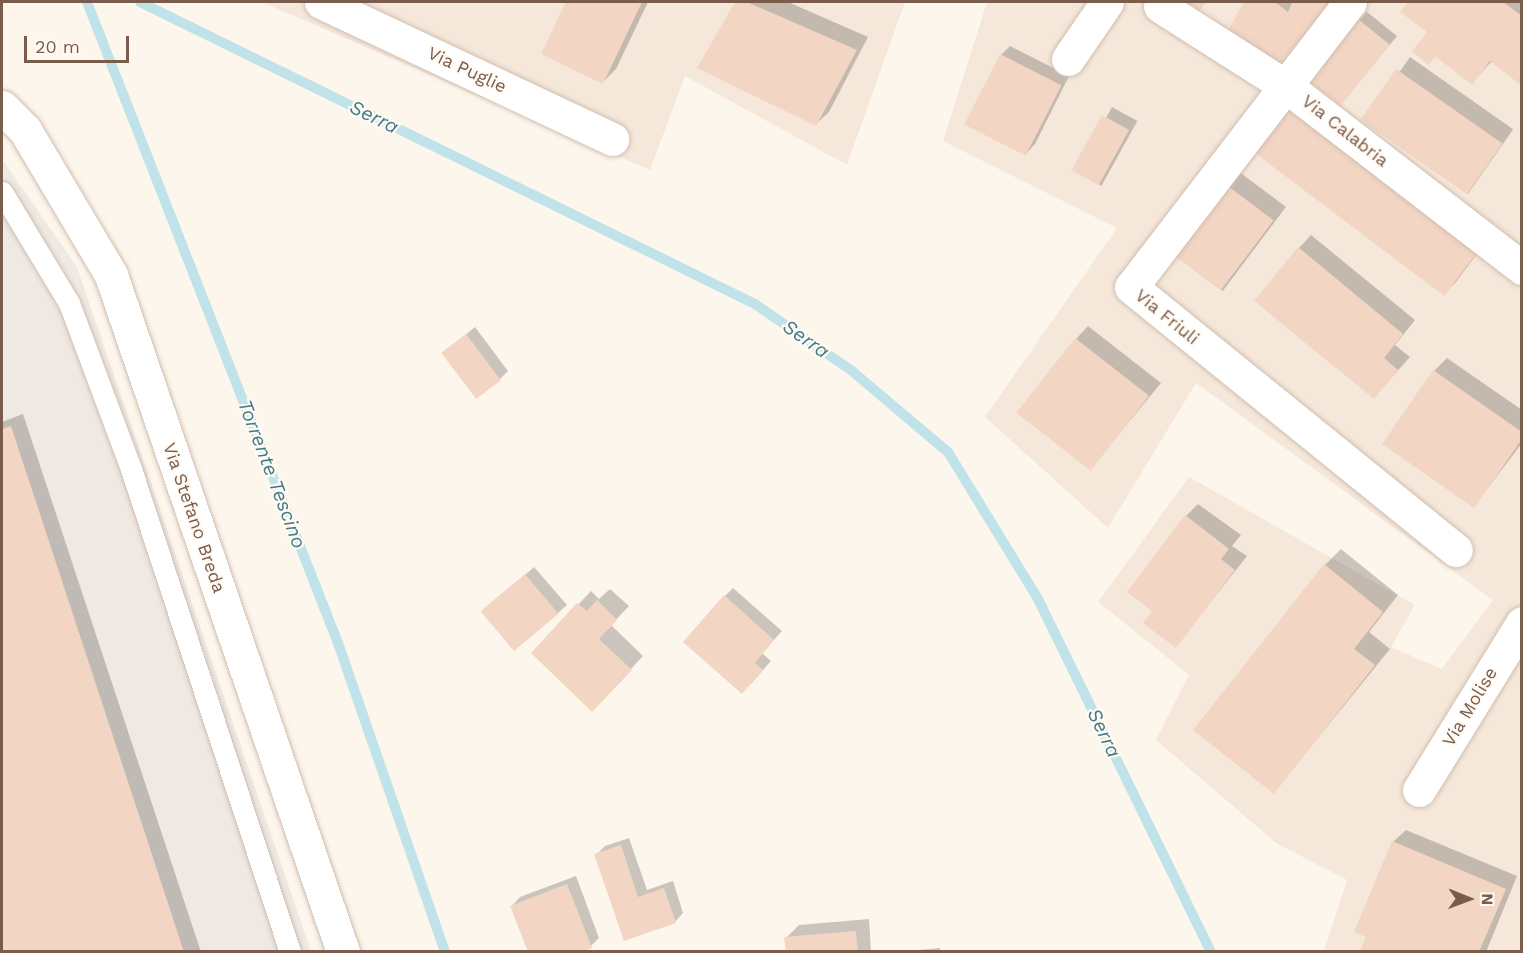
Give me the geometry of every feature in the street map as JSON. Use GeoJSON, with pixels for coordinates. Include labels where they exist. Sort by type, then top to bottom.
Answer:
{"type":"FeatureCollection","features":[{"type":"Feature","properties":{"kind":"street","name":"Via Puglie"},"geometry":{"type":"LineString","coordinates":[[321,2],[612,139]]}},
{"type":"Feature","properties":{"kind":"street"},"geometry":{"type":"LineString","coordinates":[[1068,59],[1107,2]]}},
{"type":"Feature","properties":{"kind":"street","name":"Via Friuli"},"geometry":{"type":"LineString","coordinates":[[1350,2],[1287,87],[1131,287],[1456,550]]}},
{"type":"Feature","properties":{"kind":"street","name":"Via Calabria"},"geometry":{"type":"LineString","coordinates":[[1160,6],[1287,87],[1521,268]]}},
{"type":"Feature","properties":{"kind":"street","name":"Via Stefano Breda"},"geometry":{"type":"LineString","coordinates":[[2,107],[25,130],[111,275],[343,951]]}},
{"type":"Feature","properties":{"kind":"street","name":"Via Molise"},"geometry":{"type":"LineString","coordinates":[[1419,790],[1521,623]]}},
{"type":"Feature","properties":{"kind":"lane"},"geometry":{"type":"LineString","coordinates":[[2,192],[73,314],[131,469],[290,951]]}},
{"type":"Feature","properties":{"kind":"shaded area"},"geometry":{"type":"Polygon","coordinates":[[[262,2],[905,2],[847,165],[685,76],[650,170],[262,2]]]}},
{"type":"Feature","properties":{"kind":"shaded area"},"geometry":{"type":"Polygon","coordinates":[[[987,2],[1521,2],[1521,951],[1324,951],[1347,880],[1276,843],[1156,740],[1189,675],[1098,602],[1189,477],[1415,605],[1391,647],[1442,669],[1493,600],[1196,383],[1108,528],[985,417],[1117,228],[943,141],[987,2]]]}},
{"type":"Feature","properties":{"kind":"shaded area"},"geometry":{"type":"Polygon","coordinates":[[[2,159],[77,267],[311,951],[2,951],[2,159]]]}},
{"type":"Feature","properties":{"kind":"building"},"geometry":{"type":"Polygon","coordinates":[[[566,2],[642,2],[603,84],[541,54],[566,2]]]}},
{"type":"Feature","properties":{"kind":"building"},"geometry":{"type":"Polygon","coordinates":[[[735,2],[747,2],[857,50],[816,126],[697,68],[735,2]]]}},
{"type":"Feature","properties":{"kind":"building"},"geometry":{"type":"Polygon","coordinates":[[[1180,2],[1206,2],[1197,14],[1180,2]]]}},
{"type":"Feature","properties":{"kind":"building"},"geometry":{"type":"Polygon","coordinates":[[[1244,2],[1275,2],[1288,12],[1292,2],[1331,2],[1276,70],[1227,32],[1244,2]]]}},
{"type":"Feature","properties":{"kind":"building"},"geometry":{"type":"Polygon","coordinates":[[[1408,2],[1503,2],[1522,16],[1522,86],[1490,61],[1472,85],[1435,56],[1429,65],[1412,51],[1427,32],[1400,12],[1408,2]]]}},
{"type":"Feature","properties":{"kind":"building"},"geometry":{"type":"Polygon","coordinates":[[[1358,19],[1390,45],[1340,106],[1308,80],[1358,19]]]}},
{"type":"Feature","properties":{"kind":"building"},"geometry":{"type":"Polygon","coordinates":[[[1000,54],[1061,85],[1026,156],[964,124],[1000,54]]]}},
{"type":"Feature","properties":{"kind":"building"},"geometry":{"type":"Polygon","coordinates":[[[1396,69],[1502,144],[1467,194],[1360,120],[1396,69]]]}},
{"type":"Feature","properties":{"kind":"building"},"geometry":{"type":"Polygon","coordinates":[[[1289,105],[1480,249],[1444,296],[1253,152],[1289,105]]]}},
{"type":"Feature","properties":{"kind":"building"},"geometry":{"type":"Polygon","coordinates":[[[1102,115],[1129,130],[1099,185],[1071,170],[1102,115]]]}},
{"type":"Feature","properties":{"kind":"building"},"geometry":{"type":"Polygon","coordinates":[[[1224,183],[1274,220],[1221,291],[1171,253],[1224,183]]]}},
{"type":"Feature","properties":{"kind":"building"},"geometry":{"type":"Polygon","coordinates":[[[1298,247],[1403,334],[1384,358],[1398,370],[1374,399],[1254,301],[1298,247]]]}},
{"type":"Feature","properties":{"kind":"building"},"geometry":{"type":"Polygon","coordinates":[[[466,334],[501,380],[476,399],[441,353],[466,334]]]}},
{"type":"Feature","properties":{"kind":"building"},"geometry":{"type":"Polygon","coordinates":[[[1075,338],[1149,396],[1091,471],[1017,413],[1075,338]]]}},
{"type":"Feature","properties":{"kind":"building"},"geometry":{"type":"Polygon","coordinates":[[[1433,370],[1522,432],[1522,439],[1474,508],[1382,444],[1433,370]]]}},
{"type":"Feature","properties":{"kind":"building"},"geometry":{"type":"Polygon","coordinates":[[[11,426],[184,952],[2,952],[2,429],[11,426]]]}},
{"type":"Feature","properties":{"kind":"building"},"geometry":{"type":"Polygon","coordinates":[[[1185,515],[1229,549],[1221,559],[1235,570],[1176,648],[1143,623],[1152,611],[1127,592],[1185,515]]]}},
{"type":"Feature","properties":{"kind":"building"},"geometry":{"type":"Polygon","coordinates":[[[1324,564],[1383,612],[1354,649],[1375,665],[1274,794],[1193,730],[1324,564]]]}},
{"type":"Feature","properties":{"kind":"building"},"geometry":{"type":"Polygon","coordinates":[[[525,574],[558,614],[514,651],[481,611],[525,574]]]}},
{"type":"Feature","properties":{"kind":"building"},"geometry":{"type":"Polygon","coordinates":[[[724,595],[774,640],[755,663],[763,670],[742,694],[683,642],[724,595]]]}},
{"type":"Feature","properties":{"kind":"building"},"geometry":{"type":"Polygon","coordinates":[[[597,600],[617,620],[599,639],[632,670],[592,712],[531,653],[577,603],[587,611],[597,600]]]}},
{"type":"Feature","properties":{"kind":"building"},"geometry":{"type":"Polygon","coordinates":[[[1392,841],[1506,889],[1479,952],[1360,952],[1366,937],[1354,932],[1392,841]]]}},
{"type":"Feature","properties":{"kind":"building"},"geometry":{"type":"Polygon","coordinates":[[[621,845],[638,897],[664,888],[676,923],[624,941],[594,854],[621,845]]]}},
{"type":"Feature","properties":{"kind":"building"},"geometry":{"type":"Polygon","coordinates":[[[567,884],[592,948],[582,952],[528,952],[510,906],[567,884]]]}},
{"type":"Feature","properties":{"kind":"building"},"geometry":{"type":"Polygon","coordinates":[[[856,931],[858,952],[786,952],[784,937],[856,931]]]}},
{"type":"Feature","properties":{"kind":"waterway","name":"Torrente Tescino"},"geometry":{"type":"LineString","coordinates":[[87,2],[338,643],[445,952]]}},
{"type":"Feature","properties":{"kind":"waterway","name":"Serra"},"geometry":{"type":"LineString","coordinates":[[140,2],[755,304],[852,371],[948,452],[1037,597],[1211,952]]}}]}
